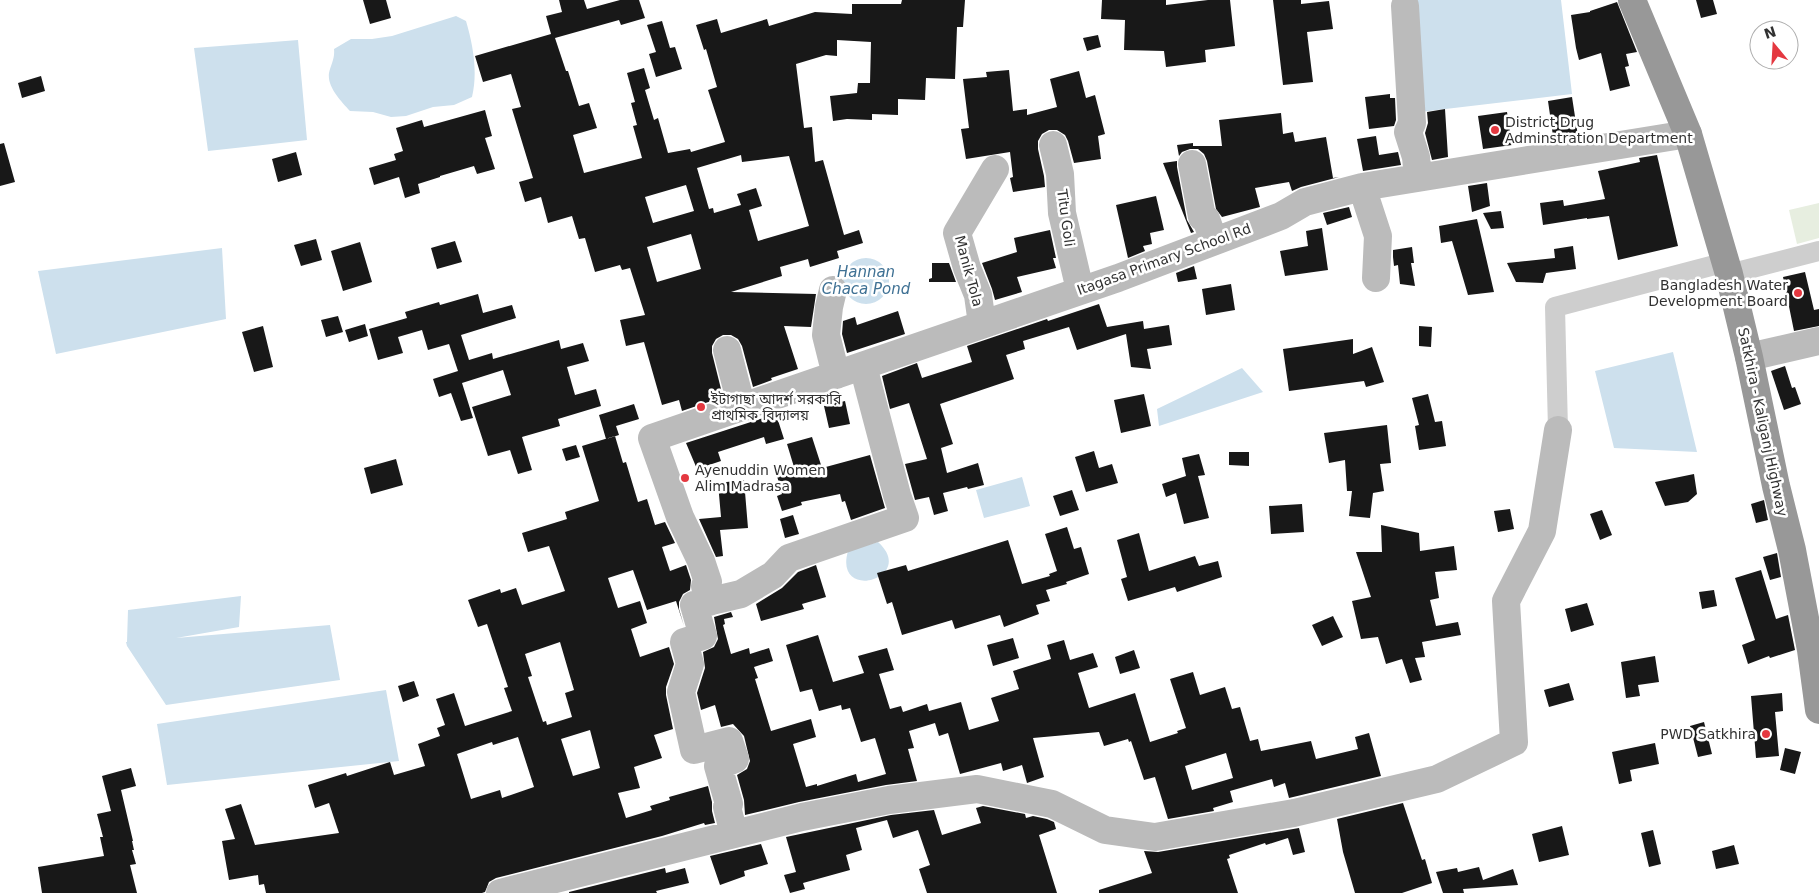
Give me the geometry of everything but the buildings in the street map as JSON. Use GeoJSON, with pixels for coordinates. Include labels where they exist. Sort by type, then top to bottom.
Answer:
{"type":"FeatureCollection","features":[{"type":"Feature","properties":{"kind":"highway","name":"Satkhira - Kaliganj Highway"},"geometry":{"type":"LineString","coordinates":[[1632,0],[1688,134],[1728,268],[1792,550],[1811,650],[1819,710]]}},
{"type":"Feature","properties":{"kind":"street"},"geometry":{"type":"LineString","coordinates":[[1404,6],[1412,123],[1408,132],[1416,157],[1418,177]]}},
{"type":"Feature","properties":{"kind":"street","name":"Itagasa Primary School Rd"},"geometry":{"type":"LineString","coordinates":[[709,602],[704,586],[708,582],[701,561],[680,517],[652,438],[1080,290],[1281,216],[1305,202],[1362,187],[1418,177],[1459,172],[1688,134]]}},
{"type":"Feature","properties":{"kind":"street","name":"Titu Goli"},"geometry":{"type":"LineString","coordinates":[[1053,144],[1060,174],[1062,213],[1080,290]]}},
{"type":"Feature","properties":{"kind":"street"},"geometry":{"type":"LineString","coordinates":[[1192,164],[1202,217],[1206,219],[1214,241]]}},
{"type":"Feature","properties":{"kind":"street","name":"Manik Tola"},"geometry":{"type":"LineString","coordinates":[[982,324],[978,295],[957,232],[995,169]]}},
{"type":"Feature","properties":{"kind":"street"},"geometry":{"type":"LineString","coordinates":[[1362,187],[1378,236],[1376,278]]}},
{"type":"Feature","properties":{"kind":"street"},"geometry":{"type":"LineString","coordinates":[[500,893],[802,817],[889,800],[977,789],[1052,804],[1105,830],[1154,837],[1294,813],[1437,779],[1514,742],[1506,601],[1542,531],[1558,430],[1554,307],[1728,268],[1819,251]]}},
{"type":"Feature","properties":{"kind":"street"},"geometry":{"type":"LineString","coordinates":[[833,290],[826,335],[836,375]]}},
{"type":"Feature","properties":{"kind":"street"},"geometry":{"type":"LineString","coordinates":[[1749,357],[1819,341]]}},
{"type":"Feature","properties":{"kind":"street"},"geometry":{"type":"LineString","coordinates":[[727,350],[742,408]]}},
{"type":"Feature","properties":{"kind":"street"},"geometry":{"type":"LineString","coordinates":[[734,834],[727,807],[729,804],[718,766],[735,759],[728,741],[694,750],[681,692],[690,664],[684,642],[703,636],[694,605],[741,594],[773,575],[789,558],[905,518],[897,495],[863,366]]}},
{"type":"Feature","properties":{"kind":"shaded area"},"geometry":{"type":"Polygon","coordinates":[[[1819,203],[1819,238],[1797,244],[1789,210],[1819,203]]]}},
{"type":"Feature","properties":{"kind":"water"},"geometry":{"type":"Polygon","coordinates":[[[1408,0],[1561,0],[1572,94],[1420,112],[1408,0]]]}},
{"type":"Feature","properties":{"kind":"water"},"geometry":{"type":"Polygon","coordinates":[[[456,16],[466,21],[471,39],[475,68],[472,97],[454,105],[433,107],[406,116],[391,117],[373,112],[350,111],[335,94],[329,78],[334,49],[351,39],[372,39],[392,36],[456,16]]]}},
{"type":"Feature","properties":{"kind":"water"},"geometry":{"type":"Polygon","coordinates":[[[298,40],[307,140],[208,151],[194,48],[298,40]]]}},
{"type":"Feature","properties":{"kind":"water"},"geometry":{"type":"Polygon","coordinates":[[[222,248],[226,319],[56,354],[38,271],[222,248]]]}},
{"type":"Feature","properties":{"kind":"water","name":"Hannan Chaca Pond"},"geometry":{"type":"Polygon","coordinates":[[[866,258],[879,262],[885,268],[889,281],[885,294],[879,300],[866,304],[853,300],[847,294],[843,281],[847,268],[853,262],[866,258]]]}},
{"type":"Feature","properties":{"kind":"water"},"geometry":{"type":"Polygon","coordinates":[[[1673,352],[1697,452],[1614,448],[1595,371],[1673,352]]]}},
{"type":"Feature","properties":{"kind":"water"},"geometry":{"type":"Polygon","coordinates":[[[1242,368],[1263,392],[1159,426],[1157,409],[1242,368]]]}},
{"type":"Feature","properties":{"kind":"water"},"geometry":{"type":"Polygon","coordinates":[[[1022,477],[1030,506],[984,518],[976,490],[1022,477]]]}},
{"type":"Feature","properties":{"kind":"water"},"geometry":{"type":"Polygon","coordinates":[[[878,542],[888,555],[888,566],[882,574],[872,580],[861,580],[852,577],[847,567],[848,551],[878,542]]]}},
{"type":"Feature","properties":{"kind":"water"},"geometry":{"type":"Polygon","coordinates":[[[241,596],[239,627],[176,638],[330,625],[340,680],[166,705],[127,646],[128,610],[241,596]]]}},
{"type":"Feature","properties":{"kind":"water"},"geometry":{"type":"Polygon","coordinates":[[[386,690],[399,761],[167,785],[157,724],[386,690]]]}},
{"type":"Feature","properties":{"kind":"place","name":"District Drug Adminstration Department"},"geometry":{"type":"Point","coordinates":[1495,130]}},
{"type":"Feature","properties":{"kind":"place","name":"Bangladesh Water Development Board"},"geometry":{"type":"Point","coordinates":[1798,293]}},
{"type":"Feature","properties":{"kind":"place","name":"ইটাগাছা আদর্শ সরকারি প্রাথমিক বিদ্যালয়"},"geometry":{"type":"Point","coordinates":[701,407]}},
{"type":"Feature","properties":{"kind":"place","name":"Ayenuddin Women Alim Madrasa"},"geometry":{"type":"Point","coordinates":[685,478]}},
{"type":"Feature","properties":{"kind":"place","name":"PWD Satkhira"},"geometry":{"type":"Point","coordinates":[1766,734]}}]}
